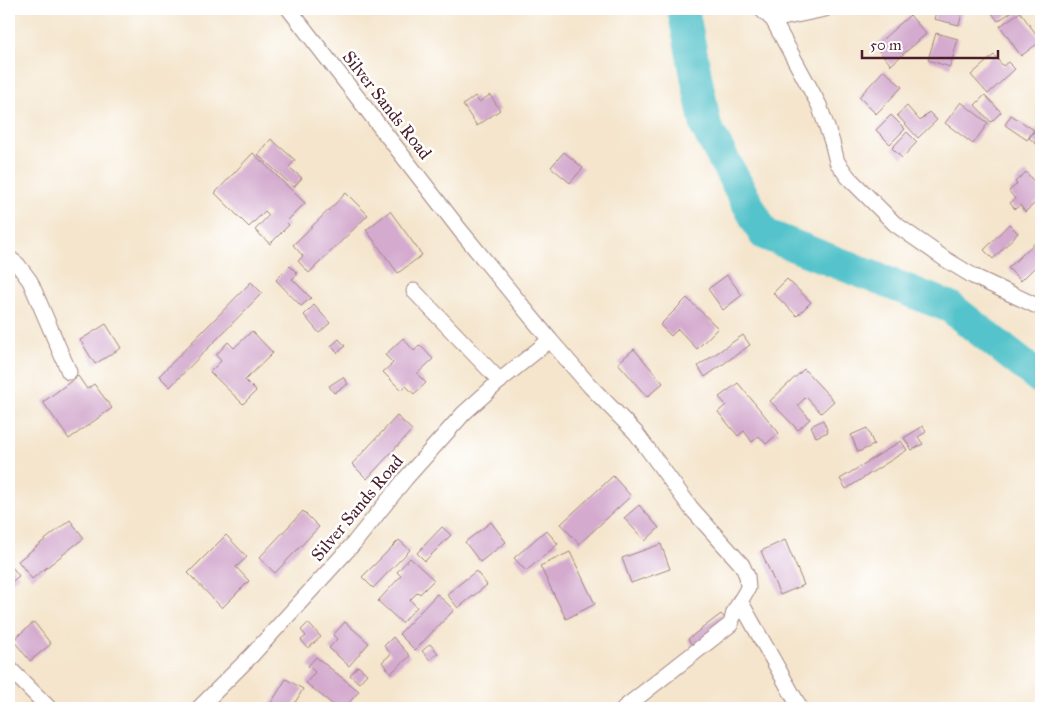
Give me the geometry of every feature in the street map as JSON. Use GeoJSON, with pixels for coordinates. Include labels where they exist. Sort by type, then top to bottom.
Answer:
{"type":"FeatureCollection","features":[{"type":"Feature","properties":{"kind":"street","name":"Silver Sands Road"},"geometry":{"type":"LineString","coordinates":[[289,9],[460,230],[550,340],[590,386],[636,433],[691,508],[742,565],[747,576],[744,594],[800,708]]}},
{"type":"Feature","properties":{"kind":"street"},"geometry":{"type":"LineString","coordinates":[[760,9],[773,20],[819,106],[832,142],[836,162],[848,177],[895,224],[945,258],[974,276],[1041,308]]}},
{"type":"Feature","properties":{"kind":"street"},"geometry":{"type":"LineString","coordinates":[[773,20],[826,9]]}},
{"type":"Feature","properties":{"kind":"street"},"geometry":{"type":"LineString","coordinates":[[9,258],[18,265],[30,281],[69,372]]}},
{"type":"Feature","properties":{"kind":"street"},"geometry":{"type":"LineString","coordinates":[[414,291],[500,381]]}},
{"type":"Feature","properties":{"kind":"street","name":"Silver Sands Road"},"geometry":{"type":"LineString","coordinates":[[199,708],[252,655],[354,544],[406,478],[464,413],[550,340]]}},
{"type":"Feature","properties":{"kind":"street"},"geometry":{"type":"LineString","coordinates":[[624,708],[731,624],[734,612],[744,594]]}},
{"type":"Feature","properties":{"kind":"street"},"geometry":{"type":"LineString","coordinates":[[9,668],[49,708]]}},
{"type":"Feature","properties":{"kind":"building"},"geometry":{"type":"Polygon","coordinates":[[[937,9],[963,9],[959,25],[934,19],[937,9]]]}},
{"type":"Feature","properties":{"kind":"building"},"geometry":{"type":"Polygon","coordinates":[[[989,9],[1016,9],[998,21],[989,9]]]}},
{"type":"Feature","properties":{"kind":"building"},"geometry":{"type":"Polygon","coordinates":[[[1020,12],[1041,41],[1021,56],[1000,26],[1020,12]]]}},
{"type":"Feature","properties":{"kind":"building"},"geometry":{"type":"Polygon","coordinates":[[[910,15],[926,34],[891,65],[875,46],[910,15]]]}},
{"type":"Feature","properties":{"kind":"building"},"geometry":{"type":"Polygon","coordinates":[[[936,33],[958,39],[950,67],[928,60],[936,33]]]}},
{"type":"Feature","properties":{"kind":"building"},"geometry":{"type":"Polygon","coordinates":[[[994,55],[1003,66],[1008,62],[1015,69],[988,94],[971,75],[994,55]]]}},
{"type":"Feature","properties":{"kind":"building"},"geometry":{"type":"Polygon","coordinates":[[[884,70],[902,87],[876,114],[859,97],[884,70]]]}},
{"type":"Feature","properties":{"kind":"building"},"geometry":{"type":"Polygon","coordinates":[[[490,95],[500,110],[477,126],[463,105],[475,96],[479,102],[490,95]]]}},
{"type":"Feature","properties":{"kind":"building"},"geometry":{"type":"Polygon","coordinates":[[[985,95],[1001,112],[991,122],[975,105],[985,95]]]}},
{"type":"Feature","properties":{"kind":"building"},"geometry":{"type":"Polygon","coordinates":[[[961,102],[988,123],[973,144],[945,123],[961,102]]]}},
{"type":"Feature","properties":{"kind":"building"},"geometry":{"type":"Polygon","coordinates":[[[907,106],[920,121],[929,112],[937,120],[918,138],[897,115],[907,106]]]}},
{"type":"Feature","properties":{"kind":"building"},"geometry":{"type":"Polygon","coordinates":[[[891,115],[905,129],[890,144],[876,130],[891,115]]]}},
{"type":"Feature","properties":{"kind":"building"},"geometry":{"type":"Polygon","coordinates":[[[1011,115],[1034,130],[1027,140],[1005,125],[1011,115]]]}},
{"type":"Feature","properties":{"kind":"building"},"geometry":{"type":"Polygon","coordinates":[[[1038,127],[1041,129],[1040,147],[1029,138],[1038,127]]]}},
{"type":"Feature","properties":{"kind":"building"},"geometry":{"type":"Polygon","coordinates":[[[907,132],[917,142],[902,158],[892,148],[907,132]]]}},
{"type":"Feature","properties":{"kind":"building"},"geometry":{"type":"Polygon","coordinates":[[[271,139],[295,160],[289,167],[302,178],[294,187],[258,155],[271,139]]]}},
{"type":"Feature","properties":{"kind":"building"},"geometry":{"type":"Polygon","coordinates":[[[564,152],[583,168],[570,183],[551,167],[564,152]]]}},
{"type":"Feature","properties":{"kind":"building"},"geometry":{"type":"Polygon","coordinates":[[[253,153],[305,203],[286,222],[289,225],[270,244],[255,230],[269,215],[265,211],[249,227],[215,193],[253,153]]]}},
{"type":"Feature","properties":{"kind":"building"},"geometry":{"type":"Polygon","coordinates":[[[1026,172],[1041,190],[1041,198],[1025,212],[1020,205],[1015,209],[1010,203],[1015,199],[1009,191],[1017,184],[1015,182],[1026,172]]]}},
{"type":"Feature","properties":{"kind":"building"},"geometry":{"type":"Polygon","coordinates":[[[346,193],[368,215],[309,273],[298,261],[303,256],[293,245],[346,193]]]}},
{"type":"Feature","properties":{"kind":"building"},"geometry":{"type":"Polygon","coordinates":[[[390,211],[422,255],[398,273],[366,230],[390,211]]]}},
{"type":"Feature","properties":{"kind":"building"},"geometry":{"type":"Polygon","coordinates":[[[1009,224],[1018,233],[993,259],[984,250],[1009,224]]]}},
{"type":"Feature","properties":{"kind":"building"},"geometry":{"type":"Polygon","coordinates":[[[1038,240],[1041,243],[1041,261],[1021,281],[1008,268],[1038,240]]]}},
{"type":"Feature","properties":{"kind":"building"},"geometry":{"type":"Polygon","coordinates":[[[290,266],[298,274],[292,279],[311,298],[301,306],[276,280],[290,266]]]}},
{"type":"Feature","properties":{"kind":"building"},"geometry":{"type":"Polygon","coordinates":[[[727,275],[742,295],[723,310],[708,289],[727,275]]]}},
{"type":"Feature","properties":{"kind":"building"},"geometry":{"type":"Polygon","coordinates":[[[787,279],[811,302],[797,316],[773,293],[787,279]]]}},
{"type":"Feature","properties":{"kind":"building"},"geometry":{"type":"Polygon","coordinates":[[[251,282],[262,293],[170,387],[159,376],[251,282]]]}},
{"type":"Feature","properties":{"kind":"building"},"geometry":{"type":"Polygon","coordinates":[[[687,298],[718,328],[697,349],[678,329],[671,336],[660,325],[687,298]]]}},
{"type":"Feature","properties":{"kind":"building"},"geometry":{"type":"Polygon","coordinates":[[[314,305],[330,323],[319,333],[304,315],[314,305]]]}},
{"type":"Feature","properties":{"kind":"building"},"geometry":{"type":"Polygon","coordinates":[[[106,324],[121,348],[95,364],[80,340],[106,324]]]}},
{"type":"Feature","properties":{"kind":"building"},"geometry":{"type":"Polygon","coordinates":[[[252,331],[273,353],[245,380],[256,391],[243,404],[210,372],[221,361],[216,355],[228,342],[234,348],[252,331]]]}},
{"type":"Feature","properties":{"kind":"building"},"geometry":{"type":"Polygon","coordinates":[[[743,335],[750,345],[705,377],[698,366],[743,335]]]}},
{"type":"Feature","properties":{"kind":"building"},"geometry":{"type":"Polygon","coordinates":[[[403,338],[414,351],[420,345],[433,359],[417,374],[426,383],[414,394],[406,386],[401,390],[383,372],[393,363],[385,355],[403,338]]]}},
{"type":"Feature","properties":{"kind":"building"},"geometry":{"type":"Polygon","coordinates":[[[339,339],[345,346],[338,353],[331,346],[339,339]]]}},
{"type":"Feature","properties":{"kind":"building"},"geometry":{"type":"Polygon","coordinates":[[[634,349],[663,383],[647,397],[618,363],[634,349]]]}},
{"type":"Feature","properties":{"kind":"building"},"geometry":{"type":"Polygon","coordinates":[[[804,369],[834,401],[821,413],[806,397],[798,405],[810,419],[798,430],[770,401],[804,369]]]}},
{"type":"Feature","properties":{"kind":"building"},"geometry":{"type":"Polygon","coordinates":[[[78,376],[87,389],[94,384],[112,408],[69,439],[43,402],[78,376]]]}},
{"type":"Feature","properties":{"kind":"building"},"geometry":{"type":"Polygon","coordinates":[[[343,377],[348,384],[334,393],[329,386],[343,377]]]}},
{"type":"Feature","properties":{"kind":"building"},"geometry":{"type":"Polygon","coordinates":[[[738,383],[779,433],[766,444],[759,436],[752,442],[744,431],[738,436],[718,412],[726,405],[719,397],[738,383]]]}},
{"type":"Feature","properties":{"kind":"building"},"geometry":{"type":"Polygon","coordinates":[[[397,416],[412,430],[367,479],[352,464],[397,416]]]}},
{"type":"Feature","properties":{"kind":"building"},"geometry":{"type":"Polygon","coordinates":[[[823,420],[828,432],[816,437],[811,426],[823,420]]]}},
{"type":"Feature","properties":{"kind":"building"},"geometry":{"type":"Polygon","coordinates":[[[923,426],[926,432],[918,437],[923,444],[912,450],[904,438],[923,426]]]}},
{"type":"Feature","properties":{"kind":"building"},"geometry":{"type":"Polygon","coordinates":[[[867,428],[874,445],[858,452],[851,435],[867,428]]]}},
{"type":"Feature","properties":{"kind":"building"},"geometry":{"type":"Polygon","coordinates":[[[901,441],[907,450],[846,489],[840,479],[901,441]]]}},
{"type":"Feature","properties":{"kind":"building"},"geometry":{"type":"Polygon","coordinates":[[[613,476],[631,496],[579,544],[561,524],[613,476]]]}},
{"type":"Feature","properties":{"kind":"building"},"geometry":{"type":"Polygon","coordinates":[[[639,505],[659,528],[645,541],[624,518],[639,505]]]}},
{"type":"Feature","properties":{"kind":"building"},"geometry":{"type":"Polygon","coordinates":[[[303,511],[319,527],[275,573],[259,558],[303,511]]]}},
{"type":"Feature","properties":{"kind":"building"},"geometry":{"type":"Polygon","coordinates":[[[70,520],[84,538],[32,579],[18,561],[70,520]]]}},
{"type":"Feature","properties":{"kind":"building"},"geometry":{"type":"Polygon","coordinates":[[[491,522],[506,542],[480,562],[465,542],[491,522]]]}},
{"type":"Feature","properties":{"kind":"building"},"geometry":{"type":"Polygon","coordinates":[[[442,527],[451,535],[425,561],[417,553],[442,527]]]}},
{"type":"Feature","properties":{"kind":"building"},"geometry":{"type":"Polygon","coordinates":[[[546,530],[558,544],[526,571],[514,558],[546,530]]]}},
{"type":"Feature","properties":{"kind":"building"},"geometry":{"type":"Polygon","coordinates":[[[226,535],[247,557],[236,567],[249,581],[222,608],[188,573],[226,535]]]}},
{"type":"Feature","properties":{"kind":"building"},"geometry":{"type":"Polygon","coordinates":[[[399,540],[410,550],[373,588],[362,577],[399,540]]]}},
{"type":"Feature","properties":{"kind":"building"},"geometry":{"type":"Polygon","coordinates":[[[785,540],[804,585],[780,595],[761,551],[785,540]]]}},
{"type":"Feature","properties":{"kind":"building"},"geometry":{"type":"Polygon","coordinates":[[[661,544],[670,569],[631,583],[622,558],[661,544]]]}},
{"type":"Feature","properties":{"kind":"building"},"geometry":{"type":"Polygon","coordinates":[[[570,552],[595,604],[566,619],[540,566],[570,552]]]}},
{"type":"Feature","properties":{"kind":"building"},"geometry":{"type":"Polygon","coordinates":[[[410,558],[434,580],[420,594],[418,592],[410,600],[417,607],[402,623],[378,601],[401,576],[397,572],[410,558]]]}},
{"type":"Feature","properties":{"kind":"building"},"geometry":{"type":"Polygon","coordinates":[[[9,563],[19,576],[9,584],[9,563]]]}},
{"type":"Feature","properties":{"kind":"building"},"geometry":{"type":"Polygon","coordinates":[[[476,571],[487,585],[458,608],[447,594],[476,571]]]}},
{"type":"Feature","properties":{"kind":"building"},"geometry":{"type":"Polygon","coordinates":[[[437,594],[454,610],[415,650],[399,634],[437,594]]]}},
{"type":"Feature","properties":{"kind":"building"},"geometry":{"type":"Polygon","coordinates":[[[721,614],[728,622],[694,648],[688,639],[721,614]]]}},
{"type":"Feature","properties":{"kind":"building"},"geometry":{"type":"Polygon","coordinates":[[[34,622],[51,644],[30,661],[13,640],[34,622]]]}},
{"type":"Feature","properties":{"kind":"building"},"geometry":{"type":"Polygon","coordinates":[[[345,622],[369,643],[349,666],[329,648],[337,639],[333,635],[345,622]]]}},
{"type":"Feature","properties":{"kind":"building"},"geometry":{"type":"Polygon","coordinates":[[[308,623],[321,637],[308,648],[301,640],[306,636],[301,630],[308,623]]]}},
{"type":"Feature","properties":{"kind":"building"},"geometry":{"type":"Polygon","coordinates":[[[393,637],[410,656],[391,673],[382,662],[391,654],[384,646],[393,637]]]}},
{"type":"Feature","properties":{"kind":"building"},"geometry":{"type":"Polygon","coordinates":[[[430,644],[438,653],[430,660],[422,651],[430,644]]]}},
{"type":"Feature","properties":{"kind":"building"},"geometry":{"type":"Polygon","coordinates":[[[316,657],[359,691],[345,708],[337,708],[306,683],[315,672],[308,666],[316,657]]]}},
{"type":"Feature","properties":{"kind":"building"},"geometry":{"type":"Polygon","coordinates":[[[358,666],[367,674],[359,683],[350,675],[358,666]]]}},
{"type":"Feature","properties":{"kind":"building"},"geometry":{"type":"Polygon","coordinates":[[[286,679],[303,689],[292,708],[268,708],[286,679]]]}},
{"type":"Feature","properties":{"kind":"waterway"},"geometry":{"type":"LineString","coordinates":[[683,9],[706,127],[764,234],[950,307],[1041,379]]}}]}
